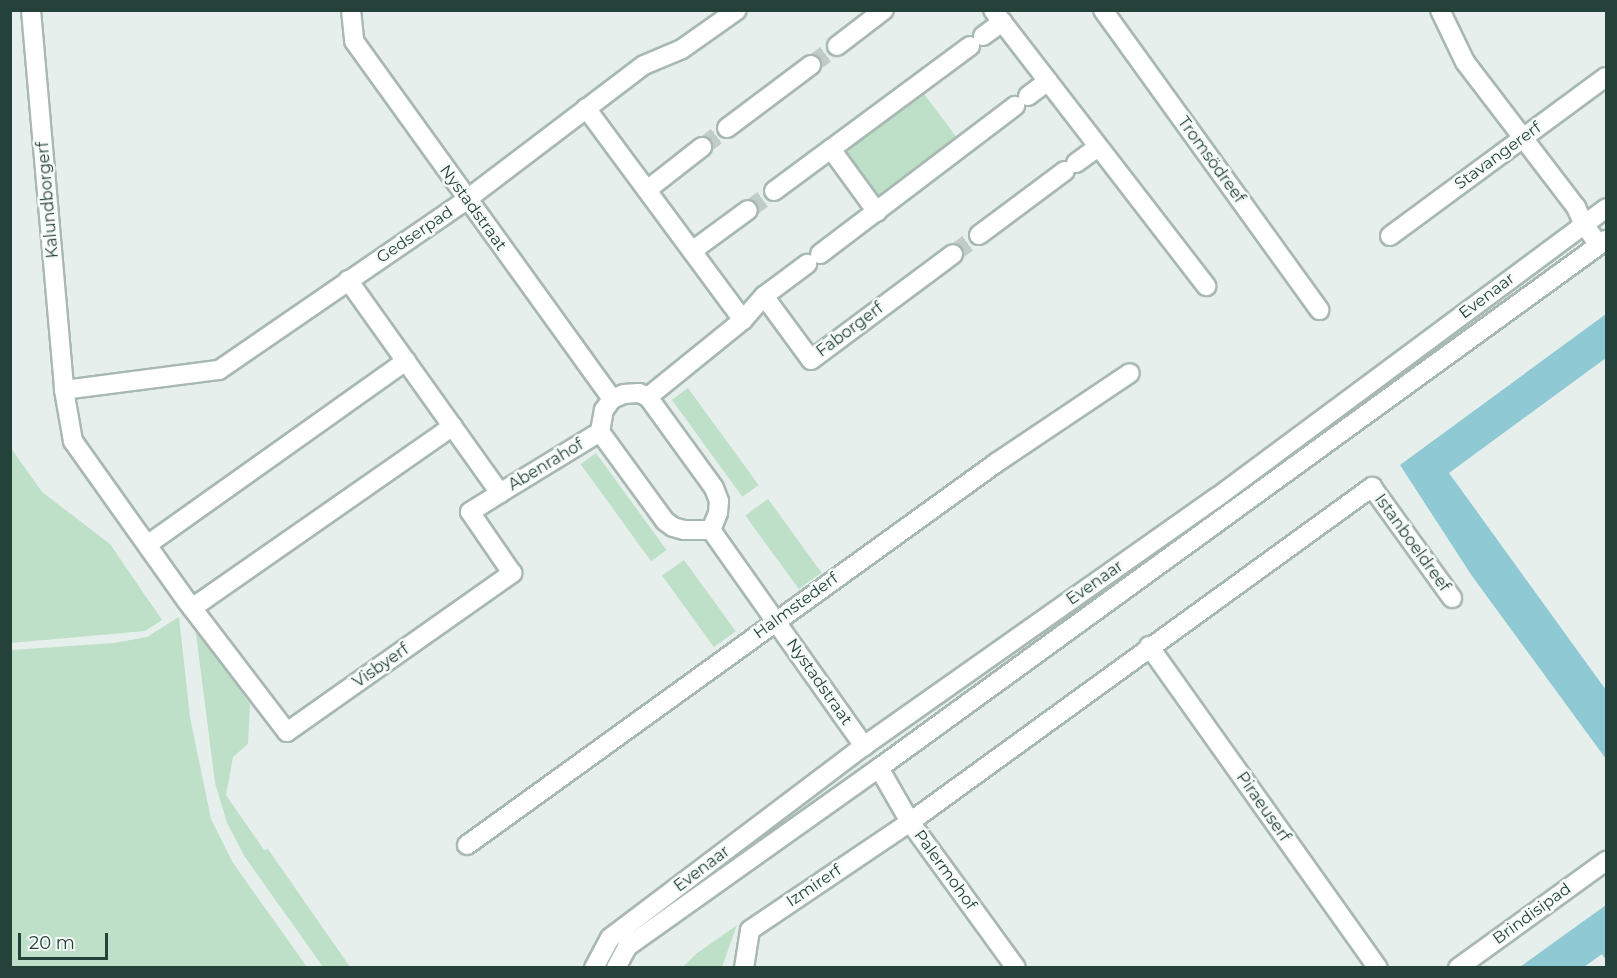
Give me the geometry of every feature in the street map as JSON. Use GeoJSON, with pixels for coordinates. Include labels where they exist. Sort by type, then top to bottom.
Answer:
{"type":"FeatureCollection","features":[{"type":"Feature","properties":{"kind":"street","name":"Kalundborgerf"},"geometry":{"type":"LineString","coordinates":[[31,10],[64,390]]}},
{"type":"Feature","properties":{"kind":"street","name":"Nystadstraat"},"geometry":{"type":"LineString","coordinates":[[351,10],[354,41],[466,200],[612,399]]}},
{"type":"Feature","properties":{"kind":"street","name":"Gedserpad"},"geometry":{"type":"LineString","coordinates":[[64,390],[219,370],[466,200],[644,66],[682,49],[736,10]]}},
{"type":"Feature","properties":{"kind":"street"},"geometry":{"type":"LineString","coordinates":[[837,46],[884,10]]}},
{"type":"Feature","properties":{"kind":"street","name":"Tromsödreef"},"geometry":{"type":"LineString","coordinates":[[1103,10],[1319,310]]}},
{"type":"Feature","properties":{"kind":"street"},"geometry":{"type":"LineString","coordinates":[[1440,10],[1465,62],[1580,215],[1603,242]]}},
{"type":"Feature","properties":{"kind":"street"},"geometry":{"type":"LineString","coordinates":[[774,191],[976,41],[998,16],[1206,286]]}},
{"type":"Feature","properties":{"kind":"street"},"geometry":{"type":"LineString","coordinates":[[727,128],[811,65]]}},
{"type":"Feature","properties":{"kind":"street","name":"Stavangererf"},"geometry":{"type":"LineString","coordinates":[[1390,236],[1606,77]]}},
{"type":"Feature","properties":{"kind":"street"},"geometry":{"type":"LineString","coordinates":[[648,397],[743,320],[764,296],[1048,81]]}},
{"type":"Feature","properties":{"kind":"street"},"geometry":{"type":"LineString","coordinates":[[586,108],[743,320]]}},
{"type":"Feature","properties":{"kind":"street"},"geometry":{"type":"LineString","coordinates":[[646,190],[702,147]]}},
{"type":"Feature","properties":{"kind":"street"},"geometry":{"type":"LineString","coordinates":[[978,235],[1098,147]]}},
{"type":"Feature","properties":{"kind":"street"},"geometry":{"type":"LineString","coordinates":[[831,149],[877,212]]}},
{"type":"Feature","properties":{"kind":"street","name":"Evenaar"},"geometry":{"type":"LineString","coordinates":[[594,968],[610,938],[864,746],[1216,498],[1580,215],[1606,208]]}},
{"type":"Feature","properties":{"kind":"street"},"geometry":{"type":"LineString","coordinates":[[692,251],[748,210]]}},
{"type":"Feature","properties":{"kind":"street","name":"Evenaar"},"geometry":{"type":"LineString","coordinates":[[616,968],[627,946],[879,768],[1603,242]]}},
{"type":"Feature","properties":{"kind":"street","name":"Faborgerf"},"geometry":{"type":"LineString","coordinates":[[764,296],[811,360],[953,254]]}},
{"type":"Feature","properties":{"kind":"street","name":"Abenrahof"},"geometry":{"type":"LineString","coordinates":[[348,280],[500,493],[600,432]]}},
{"type":"Feature","properties":{"kind":"street"},"geometry":{"type":"LineString","coordinates":[[147,545],[406,361]]}},
{"type":"Feature","properties":{"kind":"street","name":"Halmstederf"},"geometry":{"type":"LineString","coordinates":[[467,845],[996,463],[1130,373]]}},
{"type":"Feature","properties":{"kind":"street","name":"Visbyerf"},"geometry":{"type":"LineString","coordinates":[[64,390],[73,441],[189,604],[287,732],[512,573],[470,512],[500,493]]}},
{"type":"Feature","properties":{"kind":"street"},"geometry":{"type":"LineString","coordinates":[[639,393],[648,397],[714,488],[719,507],[711,530],[684,530],[665,521],[600,432],[604,410],[612,399],[624,394],[639,393]]}},
{"type":"Feature","properties":{"kind":"street"},"geometry":{"type":"LineString","coordinates":[[189,604],[336,508],[453,426]]}},
{"type":"Feature","properties":{"kind":"street","name":"Istanboeldreef"},"geometry":{"type":"LineString","coordinates":[[1149,646],[1372,487],[1452,598]]}},
{"type":"Feature","properties":{"kind":"street","name":"Nystadstraat"},"geometry":{"type":"LineString","coordinates":[[711,530],[879,768]]}},
{"type":"Feature","properties":{"kind":"street"},"geometry":{"type":"LineString","coordinates":[[910,822],[1149,646]]}},
{"type":"Feature","properties":{"kind":"street","name":"Piraeuserf"},"geometry":{"type":"LineString","coordinates":[[1149,646],[1378,968]]}},
{"type":"Feature","properties":{"kind":"street","name":"Palermohof"},"geometry":{"type":"LineString","coordinates":[[879,768],[910,822],[1016,968]]}},
{"type":"Feature","properties":{"kind":"street","name":"Izmirerf"},"geometry":{"type":"LineString","coordinates":[[744,968],[750,930],[910,822]]}},
{"type":"Feature","properties":{"kind":"street","name":"Brindisipad"},"geometry":{"type":"LineString","coordinates":[[1458,968],[1606,861]]}},
{"type":"Feature","properties":{"kind":"green space"},"geometry":{"type":"Polygon","coordinates":[[[921,90],[958,139],[877,200],[840,151],[921,90]]]}},
{"type":"Feature","properties":{"kind":"green space"},"geometry":{"type":"Polygon","coordinates":[[[688,388],[759,485],[742,497],[672,400],[688,388]]]}},
{"type":"Feature","properties":{"kind":"green space"},"geometry":{"type":"Polygon","coordinates":[[[11,448],[42,492],[110,544],[162,620],[145,631],[11,643],[11,448]]]}},
{"type":"Feature","properties":{"kind":"green space"},"geometry":{"type":"Polygon","coordinates":[[[596,453],[667,550],[651,561],[581,464],[596,453]]]}},
{"type":"Feature","properties":{"kind":"green space"},"geometry":{"type":"Polygon","coordinates":[[[768,499],[821,573],[799,589],[745,515],[768,499]]]}},
{"type":"Feature","properties":{"kind":"green space"},"geometry":{"type":"Polygon","coordinates":[[[684,560],[736,631],[714,647],[662,576],[684,560]]]}},
{"type":"Feature","properties":{"kind":"green space"},"geometry":{"type":"Polygon","coordinates":[[[179,617],[190,717],[211,819],[233,863],[307,967],[11,967],[11,650],[114,643],[147,637],[179,617]]]}},
{"type":"Feature","properties":{"kind":"green space"},"geometry":{"type":"Polygon","coordinates":[[[195,626],[250,704],[248,744],[233,757],[226,795],[264,850],[268,849],[350,967],[323,967],[245,857],[227,823],[215,783],[195,626]]]}},
{"type":"Feature","properties":{"kind":"green space"},"geometry":{"type":"Polygon","coordinates":[[[737,925],[722,967],[683,967],[696,954],[737,925]]]}},
{"type":"Feature","properties":{"kind":"water"},"geometry":{"type":"Polygon","coordinates":[[[1606,314],[1606,358],[1449,473],[1606,690],[1606,759],[1472,576],[1400,465],[1606,314]]]}},
{"type":"Feature","properties":{"kind":"water"},"geometry":{"type":"Polygon","coordinates":[[[1606,905],[1606,960],[1602,954],[1584,967],[1520,967],[1606,905]]]}},
{"type":"Feature","properties":{"kind":"tunnel"},"geometry":{"type":"LineString","coordinates":[[811,65],[837,46]]}},
{"type":"Feature","properties":{"kind":"tunnel"},"geometry":{"type":"LineString","coordinates":[[702,147],[727,128]]}},
{"type":"Feature","properties":{"kind":"tunnel"},"geometry":{"type":"LineString","coordinates":[[748,210],[774,191]]}},
{"type":"Feature","properties":{"kind":"tunnel"},"geometry":{"type":"LineString","coordinates":[[953,254],[979,235]]}}]}
